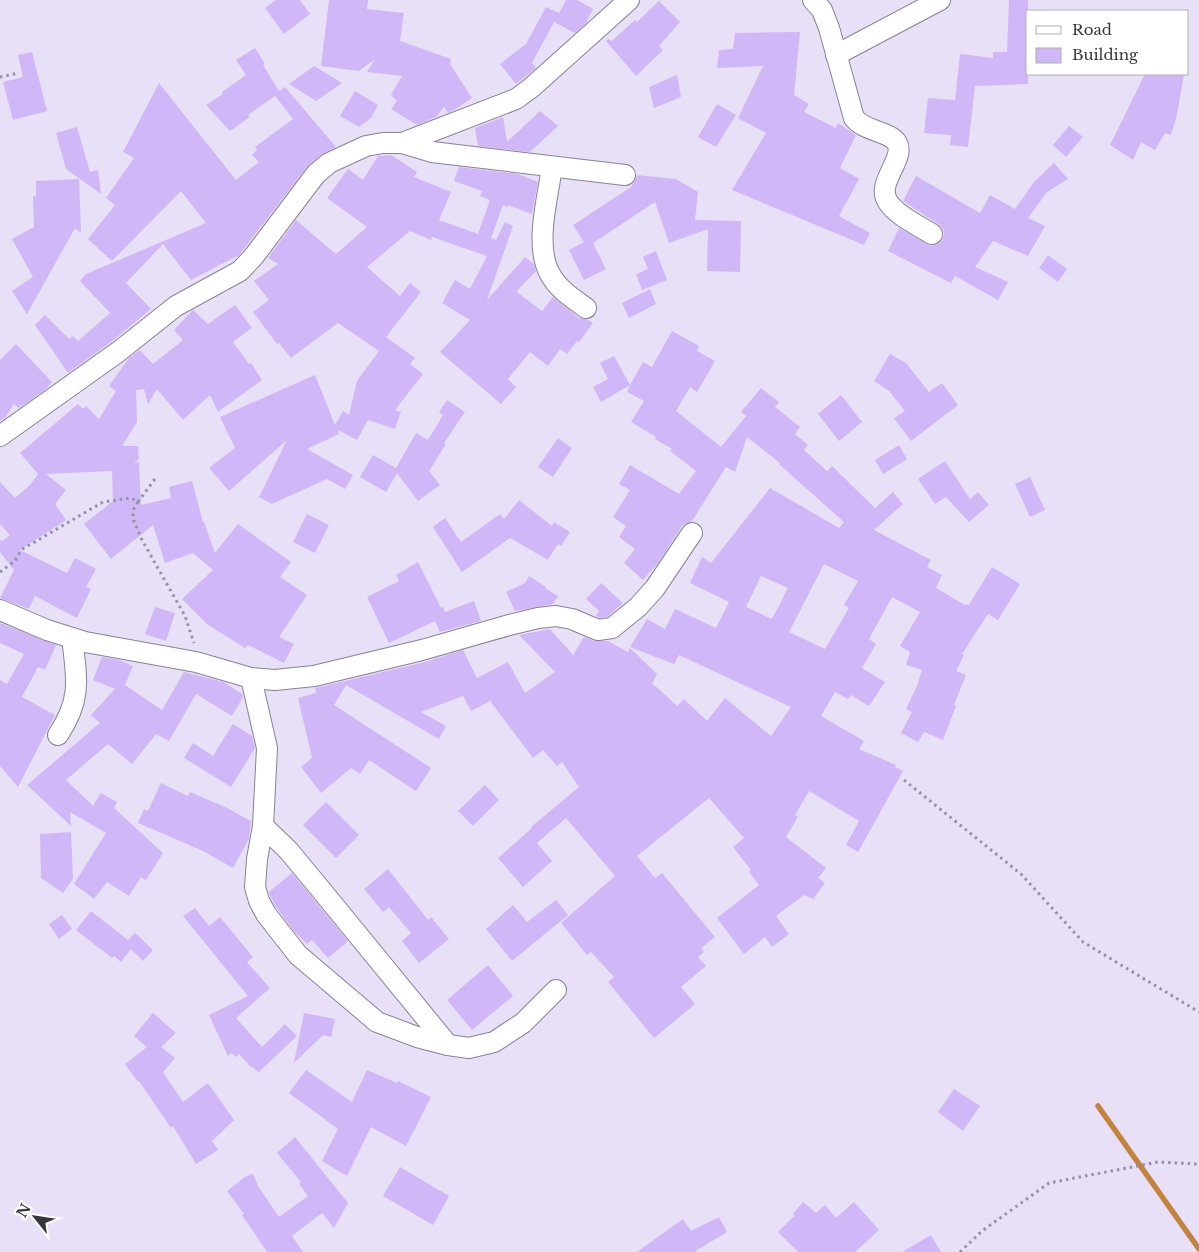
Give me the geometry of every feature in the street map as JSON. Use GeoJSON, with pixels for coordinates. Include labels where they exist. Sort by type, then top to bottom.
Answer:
{"type":"FeatureCollection","features":[{"type":"Feature","properties":{"kind":"street"},"geometry":{"type":"LineString","coordinates":[[402,143],[516,99],[531,88],[628,0]]}},
{"type":"Feature","properties":{"kind":"street"},"geometry":{"type":"LineString","coordinates":[[813,0],[822,10],[854,118],[859,124],[890,137],[896,141],[898,146],[899,152],[887,181],[885,192],[887,202],[898,212],[932,234]]}},
{"type":"Feature","properties":{"kind":"street"},"geometry":{"type":"LineString","coordinates":[[836,55],[940,0]]}},
{"type":"Feature","properties":{"kind":"street"},"geometry":{"type":"LineString","coordinates":[[0,436],[104,362],[176,306],[240,271],[254,256],[316,174],[330,163],[366,146],[383,143],[402,143],[432,152],[625,175]]}},
{"type":"Feature","properties":{"kind":"street"},"geometry":{"type":"LineString","coordinates":[[552,167],[544,217],[544,254],[549,272],[559,287],[586,308]]}},
{"type":"Feature","properties":{"kind":"street"},"geometry":{"type":"LineString","coordinates":[[0,610],[47,630],[72,638],[196,662],[251,678],[275,680],[314,676],[422,650],[538,618],[556,616],[572,619],[598,630],[612,628],[638,607],[655,588],[692,533]]}},
{"type":"Feature","properties":{"kind":"street"},"geometry":{"type":"LineString","coordinates":[[58,735],[73,710],[76,696],[72,638]]}},
{"type":"Feature","properties":{"kind":"street"},"geometry":{"type":"LineString","coordinates":[[251,678],[267,748],[263,826],[257,859],[255,887],[259,901],[266,914],[298,955],[377,1022],[417,1038],[469,1048],[494,1042],[523,1023],[556,990]]}},
{"type":"Feature","properties":{"kind":"street"},"geometry":{"type":"LineString","coordinates":[[263,826],[288,850],[448,1045]]}},
{"type":"Feature","properties":{"kind":"path"},"geometry":{"type":"LineString","coordinates":[[0,77],[19,73]]}},
{"type":"Feature","properties":{"kind":"path"},"geometry":{"type":"LineString","coordinates":[[157,476],[133,510],[133,519],[142,540],[185,616],[194,641],[196,662]]}},
{"type":"Feature","properties":{"kind":"path"},"geometry":{"type":"LineString","coordinates":[[0,572],[14,561],[21,550],[103,502],[131,498],[138,502]]}},
{"type":"Feature","properties":{"kind":"path"},"geometry":{"type":"LineString","coordinates":[[904,780],[1021,874],[1083,942],[1199,1012]]}},
{"type":"Feature","properties":{"kind":"path"},"geometry":{"type":"LineString","coordinates":[[960,1252],[982,1231],[1049,1183],[1158,1162],[1199,1164]]}},
{"type":"Feature","properties":{"kind":"building"},"geometry":{"type":"Polygon","coordinates":[[[276,0],[300,0],[310,14],[284,34],[265,8],[276,0]]]}},
{"type":"Feature","properties":{"kind":"building"},"geometry":{"type":"Polygon","coordinates":[[[329,0],[368,0],[367,9],[403,13],[404,11],[400,41],[451,59],[450,64],[472,98],[448,113],[444,107],[436,117],[417,125],[391,109],[397,101],[391,95],[402,76],[367,72],[375,59],[359,71],[321,66],[329,0]]]}},
{"type":"Feature","properties":{"kind":"building"},"geometry":{"type":"Polygon","coordinates":[[[566,0],[577,0],[593,9],[586,23],[575,33],[554,22],[532,63],[536,68],[516,84],[500,64],[526,44],[546,7],[559,13],[566,0]]]}},
{"type":"Feature","properties":{"kind":"building"},"geometry":{"type":"Polygon","coordinates":[[[1009,0],[1028,0],[1028,10],[1026,10],[1026,75],[1028,75],[1028,84],[975,86],[968,147],[950,145],[951,135],[924,133],[928,98],[955,100],[960,54],[993,58],[993,52],[1007,52],[1009,0]]]}},
{"type":"Feature","properties":{"kind":"building"},"geometry":{"type":"Polygon","coordinates":[[[659,1],[680,22],[659,46],[663,50],[636,76],[606,41],[608,39],[612,41],[635,20],[637,22],[659,1]]]}},
{"type":"Feature","properties":{"kind":"building"},"geometry":{"type":"Polygon","coordinates":[[[800,32],[794,95],[809,104],[804,112],[836,128],[838,123],[856,135],[840,168],[859,179],[839,216],[870,233],[864,245],[732,190],[766,133],[738,118],[763,66],[717,68],[719,50],[733,49],[735,33],[800,32]]]}},
{"type":"Feature","properties":{"kind":"building"},"geometry":{"type":"Polygon","coordinates":[[[255,48],[279,91],[285,87],[336,147],[322,154],[307,167],[239,255],[191,280],[163,244],[126,283],[151,309],[111,342],[68,373],[35,325],[45,315],[69,339],[73,336],[78,341],[110,313],[80,281],[86,274],[206,223],[181,191],[112,261],[88,239],[115,205],[106,198],[134,158],[123,152],[159,83],[236,180],[259,162],[252,155],[257,150],[255,147],[293,119],[275,96],[248,115],[250,117],[230,131],[206,105],[246,75],[236,60],[255,48]]]}},
{"type":"Feature","properties":{"kind":"building"},"geometry":{"type":"Polygon","coordinates":[[[32,52],[47,111],[13,120],[3,82],[23,77],[18,55],[32,52]]]}},
{"type":"Feature","properties":{"kind":"building"},"geometry":{"type":"Polygon","coordinates":[[[314,66],[342,83],[316,101],[289,84],[314,66]]]}},
{"type":"Feature","properties":{"kind":"building"},"geometry":{"type":"Polygon","coordinates":[[[677,75],[681,97],[654,108],[649,87],[677,75]]]}},
{"type":"Feature","properties":{"kind":"building"},"geometry":{"type":"Polygon","coordinates":[[[1145,75],[1184,75],[1177,115],[1171,135],[1165,133],[1155,150],[1141,142],[1133,160],[1110,145],[1145,75]]]}},
{"type":"Feature","properties":{"kind":"building"},"geometry":{"type":"Polygon","coordinates":[[[355,91],[378,105],[371,118],[359,127],[340,116],[355,91]]]}},
{"type":"Feature","properties":{"kind":"building"},"geometry":{"type":"Polygon","coordinates":[[[717,104],[736,115],[716,147],[698,137],[717,104]]]}},
{"type":"Feature","properties":{"kind":"building"},"geometry":{"type":"Polygon","coordinates":[[[540,111],[558,126],[530,152],[478,146],[475,128],[503,117],[507,142],[540,111]]]}},
{"type":"Feature","properties":{"kind":"building"},"geometry":{"type":"Polygon","coordinates":[[[1069,126],[1083,137],[1066,157],[1053,145],[1069,126]]]}},
{"type":"Feature","properties":{"kind":"building"},"geometry":{"type":"Polygon","coordinates":[[[77,127],[90,172],[98,170],[101,194],[66,169],[56,133],[77,127]]]}},
{"type":"Feature","properties":{"kind":"building"},"geometry":{"type":"Polygon","coordinates":[[[391,155],[417,172],[414,177],[451,192],[439,220],[478,234],[490,200],[480,196],[482,191],[454,181],[459,167],[518,174],[538,182],[532,214],[503,205],[491,238],[496,240],[505,222],[513,226],[487,300],[525,257],[534,264],[536,271],[517,291],[518,293],[542,311],[553,297],[579,318],[587,319],[593,323],[567,354],[560,349],[548,366],[530,352],[508,379],[516,387],[501,404],[440,352],[470,320],[442,303],[455,280],[470,289],[487,256],[432,237],[431,240],[410,231],[367,267],[400,296],[410,283],[421,292],[386,337],[415,358],[410,364],[423,374],[395,410],[401,412],[395,429],[368,420],[357,440],[338,430],[339,434],[307,449],[353,475],[345,489],[327,479],[272,504],[259,497],[287,440],[229,491],[209,468],[235,448],[220,417],[315,375],[335,425],[343,411],[349,415],[357,381],[379,351],[338,323],[291,358],[279,343],[277,344],[253,312],[269,300],[254,281],[278,264],[268,258],[296,220],[336,254],[367,227],[327,198],[348,169],[363,180],[378,156],[391,155]]]}},
{"type":"Feature","properties":{"kind":"building"},"geometry":{"type":"Polygon","coordinates":[[[1054,163],[1068,179],[1047,192],[1028,218],[1045,226],[1028,256],[993,241],[975,267],[1008,282],[998,300],[955,276],[951,283],[888,251],[899,228],[931,246],[938,244],[942,240],[943,229],[938,224],[903,201],[916,176],[980,213],[990,195],[1015,209],[1034,182],[1054,163]]]}},
{"type":"Feature","properties":{"kind":"building"},"geometry":{"type":"Polygon","coordinates":[[[637,175],[676,179],[698,192],[695,220],[741,221],[740,272],[707,271],[708,229],[669,243],[655,202],[593,243],[606,269],[584,280],[569,250],[584,242],[573,225],[631,187],[637,175]]]}},
{"type":"Feature","properties":{"kind":"building"},"geometry":{"type":"Polygon","coordinates":[[[79,179],[81,233],[75,228],[27,314],[12,291],[33,277],[12,239],[34,227],[33,196],[36,196],[36,181],[79,179]]]}},
{"type":"Feature","properties":{"kind":"building"},"geometry":{"type":"Polygon","coordinates":[[[656,251],[667,280],[642,290],[636,274],[648,269],[643,257],[656,251]]]}},
{"type":"Feature","properties":{"kind":"building"},"geometry":{"type":"Polygon","coordinates":[[[1048,255],[1067,269],[1058,282],[1039,268],[1048,255]]]}},
{"type":"Feature","properties":{"kind":"building"},"geometry":{"type":"Polygon","coordinates":[[[650,289],[656,304],[629,318],[622,303],[650,289]]]}},
{"type":"Feature","properties":{"kind":"building"},"geometry":{"type":"Polygon","coordinates":[[[235,305],[252,328],[233,342],[249,364],[251,363],[262,380],[218,412],[210,395],[183,420],[157,389],[148,404],[144,389],[136,390],[137,422],[122,446],[138,446],[139,459],[134,463],[139,462],[141,505],[171,498],[169,487],[192,481],[203,522],[215,553],[238,524],[291,562],[280,577],[307,595],[279,637],[294,644],[284,663],[248,645],[245,648],[208,625],[182,599],[213,570],[193,553],[165,563],[153,525],[111,559],[84,524],[113,501],[112,471],[46,474],[66,490],[55,504],[66,520],[20,550],[67,573],[75,558],[96,569],[86,587],[91,589],[77,618],[35,596],[29,609],[0,598],[14,570],[0,552],[0,540],[2,541],[10,535],[0,524],[0,482],[15,498],[29,486],[38,474],[20,453],[78,404],[83,409],[86,406],[99,419],[116,391],[109,386],[129,358],[140,350],[153,364],[183,340],[174,330],[193,310],[208,324],[235,305]]]}},
{"type":"Feature","properties":{"kind":"building"},"geometry":{"type":"Polygon","coordinates":[[[672,331],[699,346],[697,351],[715,361],[697,392],[690,387],[676,411],[721,447],[746,416],[741,412],[761,388],[779,402],[775,407],[800,427],[795,434],[808,445],[804,450],[827,471],[832,466],[875,508],[893,492],[903,504],[874,530],[931,560],[927,567],[942,575],[936,588],[965,605],[969,605],[992,567],[1020,584],[998,620],[988,614],[962,654],[964,655],[956,671],[966,675],[943,740],[924,732],[918,742],[901,733],[912,712],[906,709],[922,670],[906,665],[910,652],[900,646],[920,612],[892,597],[869,639],[876,644],[862,668],[885,682],[869,706],[851,695],[848,699],[835,692],[821,716],[864,741],[859,749],[896,765],[895,767],[903,771],[858,852],[846,845],[859,821],[809,791],[795,815],[798,817],[786,837],[826,868],[818,878],[825,883],[813,899],[804,895],[776,916],[789,934],[772,947],[765,937],[744,954],[717,918],[759,885],[749,872],[751,870],[733,847],[744,838],[709,798],[637,856],[655,878],[662,873],[715,937],[701,948],[704,952],[698,957],[706,966],[681,987],[695,1004],[654,1038],[608,982],[614,977],[591,952],[587,955],[561,923],[615,876],[566,818],[537,843],[552,861],[523,887],[498,858],[531,827],[579,787],[562,762],[557,766],[543,750],[533,758],[490,701],[471,711],[463,696],[421,712],[446,726],[439,739],[346,685],[334,705],[431,768],[416,791],[369,760],[360,774],[351,768],[321,793],[301,767],[312,758],[298,698],[316,693],[315,688],[425,662],[463,650],[477,678],[508,662],[525,693],[555,672],[519,635],[550,629],[573,655],[584,637],[594,641],[608,641],[628,652],[630,648],[657,674],[652,684],[677,706],[684,699],[707,721],[725,698],[771,736],[791,707],[679,655],[674,664],[630,647],[647,619],[665,629],[675,609],[716,628],[729,602],[690,583],[702,557],[711,563],[770,488],[839,528],[844,522],[780,463],[747,437],[735,472],[726,467],[692,521],[682,526],[658,563],[643,580],[624,563],[635,549],[619,537],[626,526],[613,517],[630,490],[619,484],[630,465],[679,494],[696,471],[670,451],[672,449],[631,422],[644,401],[627,392],[643,362],[652,367],[672,331]],[[824,564],[789,632],[825,649],[849,608],[844,605],[858,581],[824,564]],[[761,576],[746,607],[772,619],[788,588],[761,576]]]}},
{"type":"Feature","properties":{"kind":"building"},"geometry":{"type":"Polygon","coordinates":[[[16,344],[52,382],[46,389],[19,408],[14,404],[5,418],[0,421],[0,360],[16,344]]]}},
{"type":"Feature","properties":{"kind":"building"},"geometry":{"type":"Polygon","coordinates":[[[890,354],[906,363],[929,392],[942,383],[958,405],[911,441],[894,418],[905,411],[889,391],[874,381],[890,354]]]}},
{"type":"Feature","properties":{"kind":"building"},"geometry":{"type":"Polygon","coordinates":[[[614,356],[630,385],[601,402],[593,387],[608,379],[600,363],[614,356]]]}},
{"type":"Feature","properties":{"kind":"building"},"geometry":{"type":"Polygon","coordinates":[[[841,395],[862,422],[839,441],[818,414],[841,395]]]}},
{"type":"Feature","properties":{"kind":"building"},"geometry":{"type":"Polygon","coordinates":[[[447,400],[465,412],[444,443],[446,444],[429,471],[440,485],[418,501],[397,473],[386,492],[360,477],[373,455],[396,468],[416,433],[428,440],[443,415],[439,412],[447,400]]]}},
{"type":"Feature","properties":{"kind":"building"},"geometry":{"type":"Polygon","coordinates":[[[558,438],[572,448],[553,477],[538,467],[558,438]]]}},
{"type":"Feature","properties":{"kind":"building"},"geometry":{"type":"Polygon","coordinates":[[[899,445],[907,459],[883,474],[875,460],[899,445]]]}},
{"type":"Feature","properties":{"kind":"building"},"geometry":{"type":"Polygon","coordinates":[[[945,461],[970,499],[978,492],[989,505],[969,522],[946,497],[935,504],[918,479],[945,461]]]}},
{"type":"Feature","properties":{"kind":"building"},"geometry":{"type":"Polygon","coordinates":[[[1030,477],[1045,510],[1030,517],[1015,484],[1030,477]]]}},
{"type":"Feature","properties":{"kind":"building"},"geometry":{"type":"Polygon","coordinates":[[[519,500],[552,526],[554,522],[570,532],[561,546],[558,544],[548,560],[510,538],[462,572],[433,527],[445,518],[461,542],[500,514],[504,519],[519,500]]]}},
{"type":"Feature","properties":{"kind":"building"},"geometry":{"type":"Polygon","coordinates":[[[307,514],[329,525],[315,553],[293,542],[307,514]]]}},
{"type":"Feature","properties":{"kind":"building"},"geometry":{"type":"Polygon","coordinates":[[[418,562],[441,608],[443,607],[445,612],[474,601],[481,621],[440,632],[435,621],[389,643],[367,597],[399,581],[396,575],[418,562]]]}},
{"type":"Feature","properties":{"kind":"building"},"geometry":{"type":"Polygon","coordinates":[[[529,576],[558,596],[553,604],[515,611],[506,592],[525,583],[529,576]]]}},
{"type":"Feature","properties":{"kind":"building"},"geometry":{"type":"Polygon","coordinates":[[[601,583],[623,603],[607,617],[600,618],[596,616],[599,611],[586,599],[601,583]]]}},
{"type":"Feature","properties":{"kind":"building"},"geometry":{"type":"Polygon","coordinates":[[[155,607],[175,613],[166,641],[145,634],[155,607]]]}},
{"type":"Feature","properties":{"kind":"building"},"geometry":{"type":"Polygon","coordinates":[[[0,623],[56,645],[45,670],[38,667],[22,697],[55,715],[18,787],[0,766],[0,680],[7,684],[24,654],[0,643],[0,623]]]}},
{"type":"Feature","properties":{"kind":"building"},"geometry":{"type":"Polygon","coordinates":[[[102,657],[119,660],[133,666],[125,685],[162,710],[184,672],[224,682],[242,694],[243,697],[232,716],[196,694],[169,741],[156,734],[132,764],[108,744],[66,780],[93,806],[101,793],[117,802],[114,808],[163,853],[146,880],[141,877],[129,896],[107,882],[94,899],[74,884],[106,833],[70,812],[71,826],[27,785],[100,723],[91,715],[115,689],[93,680],[102,657]]]}},
{"type":"Feature","properties":{"kind":"building"},"geometry":{"type":"Polygon","coordinates":[[[233,724],[252,736],[255,748],[231,787],[184,758],[193,743],[213,756],[233,724]]]}},
{"type":"Feature","properties":{"kind":"building"},"geometry":{"type":"Polygon","coordinates":[[[161,783],[188,796],[190,792],[251,821],[249,839],[233,868],[203,851],[138,823],[144,809],[148,811],[161,783]]]}},
{"type":"Feature","properties":{"kind":"building"},"geometry":{"type":"Polygon","coordinates":[[[485,785],[499,800],[473,826],[458,811],[485,785]]]}},
{"type":"Feature","properties":{"kind":"building"},"geometry":{"type":"Polygon","coordinates":[[[326,802],[359,835],[336,858],[303,825],[326,802]]]}},
{"type":"Feature","properties":{"kind":"building"},"geometry":{"type":"Polygon","coordinates":[[[71,832],[73,879],[63,893],[41,878],[40,834],[71,832]]]}},
{"type":"Feature","properties":{"kind":"building"},"geometry":{"type":"Polygon","coordinates":[[[388,869],[428,920],[431,917],[449,939],[419,963],[402,941],[411,933],[389,907],[383,912],[364,889],[388,869]]]}},
{"type":"Feature","properties":{"kind":"building"},"geometry":{"type":"Polygon","coordinates":[[[292,873],[348,941],[328,958],[312,940],[307,944],[294,931],[270,896],[269,892],[292,873]]]}},
{"type":"Feature","properties":{"kind":"building"},"geometry":{"type":"Polygon","coordinates":[[[556,900],[568,915],[512,961],[486,929],[513,905],[527,922],[556,900]]]}},
{"type":"Feature","properties":{"kind":"building"},"geometry":{"type":"Polygon","coordinates":[[[195,908],[209,926],[220,917],[253,957],[247,962],[270,988],[236,1018],[262,1047],[285,1024],[297,1036],[259,1072],[250,1066],[239,1054],[236,1057],[231,1053],[228,1056],[209,1015],[248,996],[183,916],[195,908]]]}},
{"type":"Feature","properties":{"kind":"building"},"geometry":{"type":"Polygon","coordinates":[[[91,911],[128,940],[135,933],[153,950],[143,961],[131,949],[121,962],[114,956],[112,958],[76,930],[91,911]]]}},
{"type":"Feature","properties":{"kind":"building"},"geometry":{"type":"Polygon","coordinates":[[[62,915],[72,929],[59,939],[49,924],[62,915]]]}},
{"type":"Feature","properties":{"kind":"building"},"geometry":{"type":"Polygon","coordinates":[[[488,965],[513,996],[472,1030],[447,1000],[488,965]]]}},
{"type":"Feature","properties":{"kind":"building"},"geometry":{"type":"Polygon","coordinates":[[[153,1013],[176,1033],[161,1047],[175,1058],[163,1072],[183,1102],[208,1083],[234,1120],[212,1141],[218,1150],[196,1164],[173,1126],[171,1128],[125,1064],[147,1047],[134,1036],[153,1013]]]}},
{"type":"Feature","properties":{"kind":"building"},"geometry":{"type":"Polygon","coordinates":[[[304,1013],[335,1019],[331,1037],[323,1035],[294,1063],[304,1013]]]}},
{"type":"Feature","properties":{"kind":"building"},"geometry":{"type":"Polygon","coordinates":[[[306,1070],[352,1102],[367,1070],[397,1083],[398,1081],[431,1097],[406,1146],[371,1127],[347,1176],[322,1161],[338,1129],[289,1093],[306,1070]]]}},
{"type":"Feature","properties":{"kind":"building"},"geometry":{"type":"Polygon","coordinates":[[[954,1089],[980,1106],[963,1131],[938,1112],[954,1089]]]}},
{"type":"Feature","properties":{"kind":"building"},"geometry":{"type":"Polygon","coordinates":[[[295,1137],[348,1203],[334,1228],[322,1213],[292,1236],[303,1252],[267,1252],[242,1215],[244,1214],[227,1191],[245,1177],[253,1174],[258,1186],[279,1217],[308,1196],[299,1184],[301,1182],[277,1153],[295,1137]]]}},
{"type":"Feature","properties":{"kind":"building"},"geometry":{"type":"Polygon","coordinates":[[[400,1167],[449,1196],[433,1225],[383,1196],[400,1167]]]}},
{"type":"Feature","properties":{"kind":"building"},"geometry":{"type":"Polygon","coordinates":[[[803,1202],[816,1213],[825,1205],[836,1218],[854,1202],[879,1230],[855,1252],[798,1252],[778,1232],[794,1216],[793,1214],[803,1202]]]}},
{"type":"Feature","properties":{"kind":"building"},"geometry":{"type":"Polygon","coordinates":[[[719,1217],[727,1232],[694,1252],[637,1252],[683,1219],[691,1231],[719,1217]]]}},
{"type":"Feature","properties":{"kind":"building"},"geometry":{"type":"Polygon","coordinates":[[[931,1235],[941,1252],[902,1252],[931,1235]]]}},
{"type":"Feature","properties":{"kind":"waterway"},"geometry":{"type":"LineString","coordinates":[[1098,1106],[1199,1249]]}}]}
